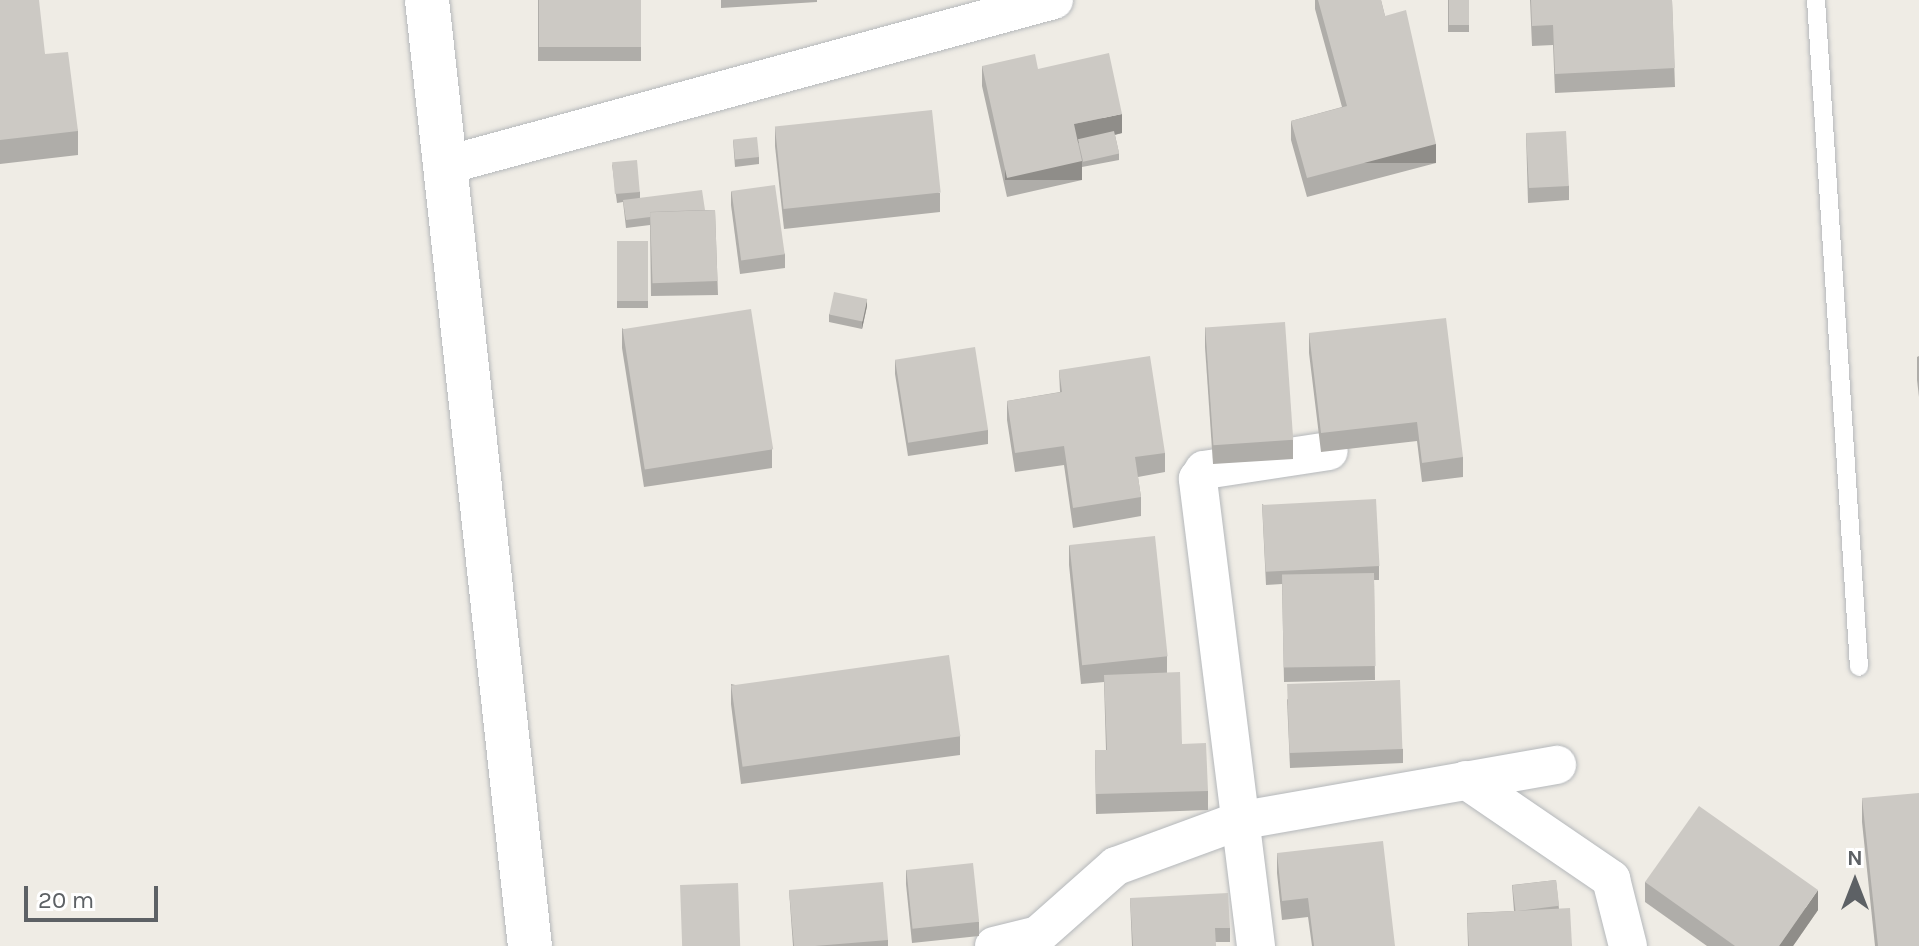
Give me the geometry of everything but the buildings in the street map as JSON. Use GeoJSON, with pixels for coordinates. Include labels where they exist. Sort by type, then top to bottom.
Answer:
{"type":"FeatureCollection","features":[{"type":"Feature","properties":{"kind":"street"},"geometry":{"type":"LineString","coordinates":[[427,0],[530,946]]}},
{"type":"Feature","properties":{"kind":"street"},"geometry":{"type":"LineString","coordinates":[[447,165],[1054,0]]}},
{"type":"Feature","properties":{"kind":"street"},"geometry":{"type":"LineString","coordinates":[[1256,946],[1238,821],[1198,479],[1204,470],[1329,451]]}},
{"type":"Feature","properties":{"kind":"street"},"geometry":{"type":"LineString","coordinates":[[994,946],[1038,935],[1116,866],[1238,821],[1557,765]]}},
{"type":"Feature","properties":{"kind":"street"},"geometry":{"type":"LineString","coordinates":[[1466,780],[1611,879],[1628,946]]}},
{"type":"Feature","properties":{"kind":"lane"},"geometry":{"type":"LineString","coordinates":[[1816,0],[1859,667]]}}]}
